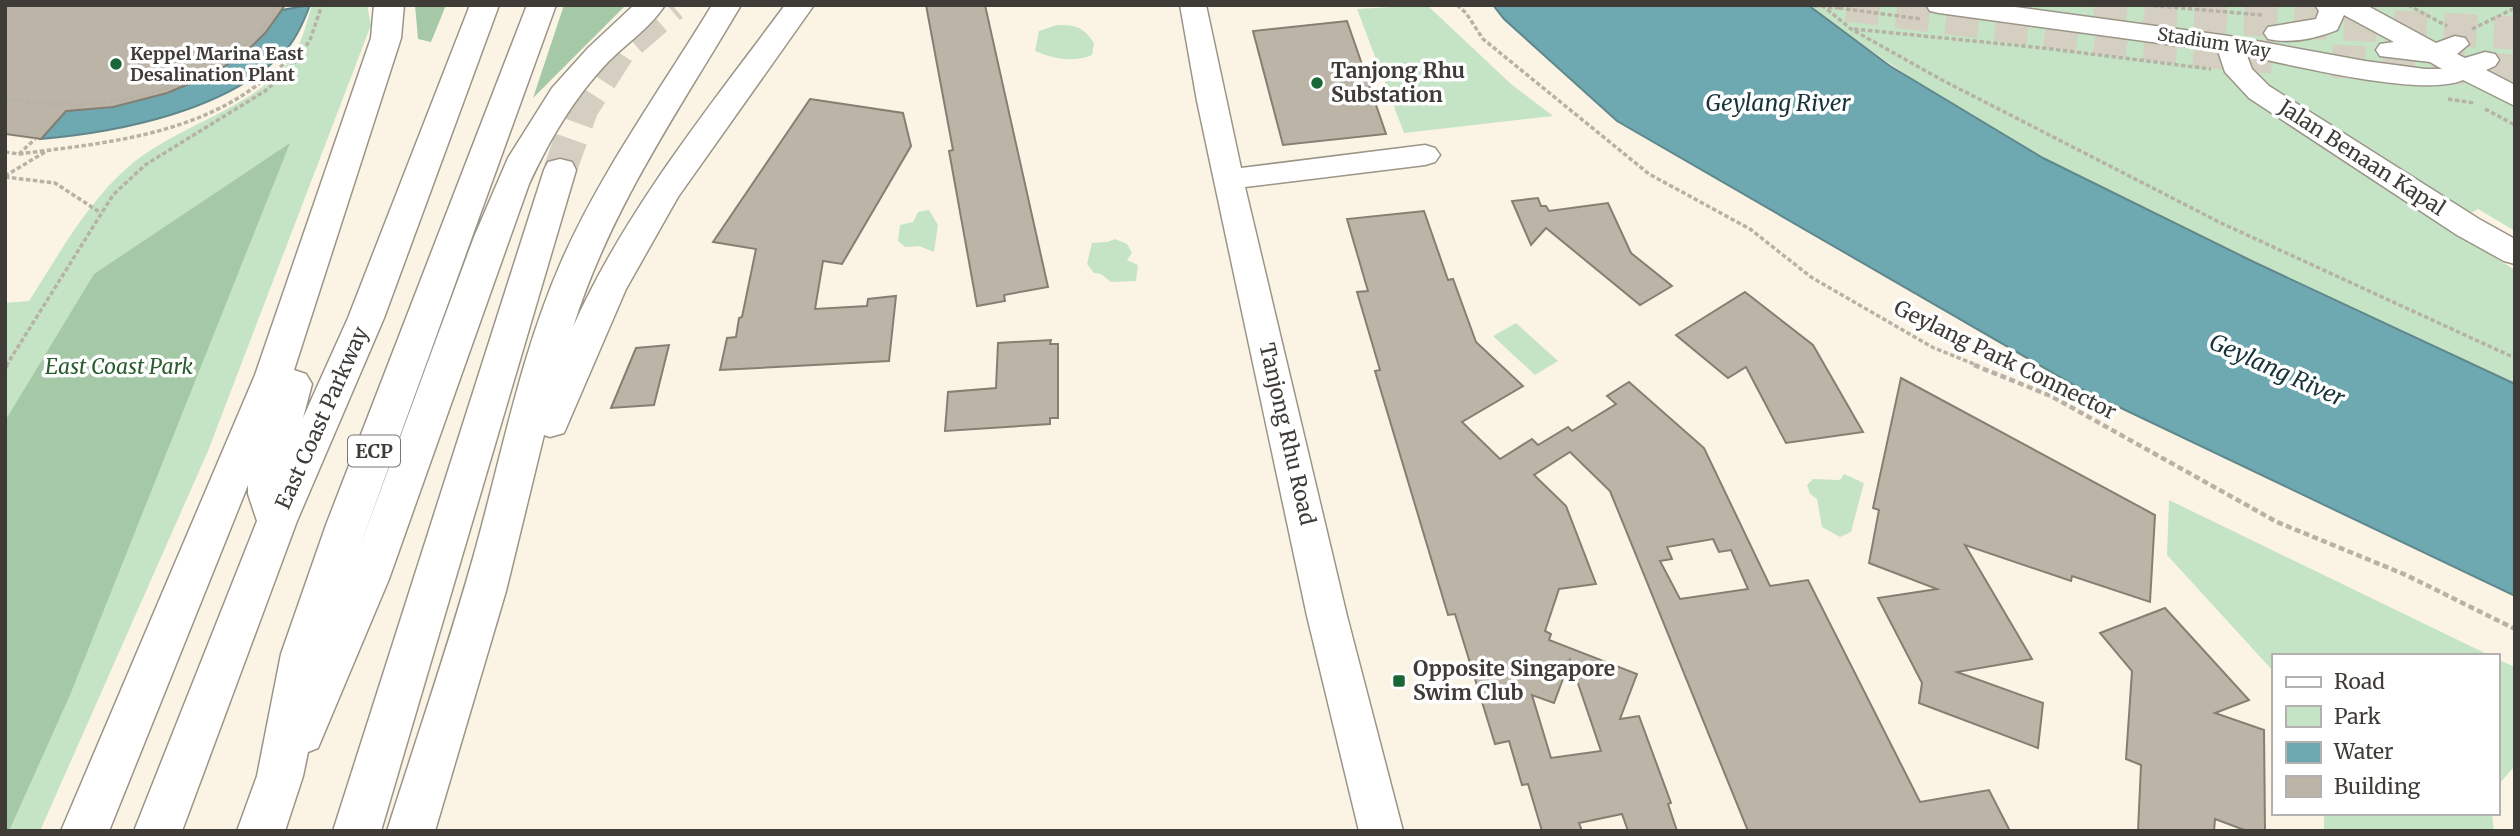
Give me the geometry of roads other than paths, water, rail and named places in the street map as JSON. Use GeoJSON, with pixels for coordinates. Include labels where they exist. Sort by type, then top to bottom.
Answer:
{"type":"FeatureCollection","features":[{"type":"Feature","properties":{"kind":"highway","name":"East Coast Parkway"},"geometry":{"type":"LineString","coordinates":[[158,831],[277,521],[366,318],[485,5]]}},
{"type":"Feature","properties":{"kind":"highway","name":"ECP"},"geometry":{"type":"LineString","coordinates":[[261,831],[280,776],[303,654],[346,525],[542,5]]}},
{"type":"Feature","properties":{"kind":"highway"},"geometry":{"type":"LineString","coordinates":[[280,776],[336,662],[374,568],[511,181],[553,108],[611,41],[651,5]]}},
{"type":"Feature","properties":{"kind":"highway"},"geometry":{"type":"LineString","coordinates":[[411,831],[492,561],[547,351],[578,267],[596,224],[626,171],[727,5]]}},
{"type":"Feature","properties":{"kind":"highway"},"geometry":{"type":"LineString","coordinates":[[492,561],[580,347],[608,289],[664,192],[800,5]]}},
{"type":"Feature","properties":{"kind":"highway"},"geometry":{"type":"LineString","coordinates":[[277,521],[268,494],[269,471],[308,337],[388,100],[396,64],[388,22]]}},
{"type":"Feature","properties":{"kind":"highway"},"geometry":{"type":"LineString","coordinates":[[85,831],[274,375],[388,22]]}},
{"type":"Feature","properties":{"kind":"highway"},"geometry":{"type":"LineString","coordinates":[[358,831],[559,170]]}},
{"type":"Feature","properties":{"kind":"street","name":"Tanjong Rhu Road"},"geometry":{"type":"LineString","coordinates":[[1176,5],[1198,36]]}},
{"type":"Feature","properties":{"kind":"street","name":"Tanjong Rhu Road"},"geometry":{"type":"LineString","coordinates":[[1193,5],[1327,616],[1381,831]]}},
{"type":"Feature","properties":{"kind":"street","name":"Stadium Way"},"geometry":{"type":"LineString","coordinates":[[1939,5],[2229,44],[2365,70],[2425,78],[2447,77],[2475,65]]}},
{"type":"Feature","properties":{"kind":"street","name":"Stadium Way"},"geometry":{"type":"LineString","coordinates":[[2086,5],[2272,24],[2352,46],[2451,44]]}},
{"type":"Feature","properties":{"kind":"street"},"geometry":{"type":"LineString","coordinates":[[2272,24],[2313,30],[2328,23],[2332,10],[2328,5]]}},
{"type":"Feature","properties":{"kind":"street"},"geometry":{"type":"LineString","coordinates":[[2346,5],[2451,44]]}},
{"type":"Feature","properties":{"kind":"street"},"geometry":{"type":"LineString","coordinates":[[2380,5],[2451,44],[2515,97]]}},
{"type":"Feature","properties":{"kind":"street","name":"Jalan Benaan Kapal"},"geometry":{"type":"LineString","coordinates":[[2229,44],[2239,72],[2259,92],[2468,227],[2515,253]]}},
{"type":"Feature","properties":{"kind":"street"},"geometry":{"type":"LineString","coordinates":[[2475,65],[2515,76]]}},
{"type":"Feature","properties":{"kind":"street"},"geometry":{"type":"LineString","coordinates":[[1230,179],[1425,155]]}},
{"type":"Feature","properties":{"kind":"water"},"geometry":{"type":"Polygon","coordinates":[[[310,5],[296,36],[284,52],[233,90],[203,104],[137,124],[41,139],[66,111],[98,108],[158,95],[214,72],[262,35],[282,10],[310,5]]]}},
{"type":"Feature","properties":{"kind":"water","name":"Geylang River"},"geometry":{"type":"Polygon","coordinates":[[[1493,5],[1808,5],[1890,66],[2043,158],[2256,263],[2515,384],[2515,596],[2079,388],[1617,121],[1504,19],[1493,5]]]}},
{"type":"Feature","properties":{"kind":"tunnel"},"geometry":{"type":"LineString","coordinates":[[560,170],[582,108],[618,52],[672,5]]}},
{"type":"Feature","properties":{"kind":"tunnel"},"geometry":{"type":"LineString","coordinates":[[1847,5],[2237,55],[2272,57]]}},
{"type":"Feature","properties":{"kind":"tunnel"},"geometry":{"type":"LineString","coordinates":[[2095,5],[2150,14],[2515,33]]}},
{"type":"Feature","properties":{"kind":"tunnel"},"geometry":{"type":"LineString","coordinates":[[2332,61],[2515,71]]}},
{"type":"Feature","properties":{"kind":"place","name":"Keppel Marina East Desalination Plant"},"geometry":{"type":"Point","coordinates":[116,64]}},
{"type":"Feature","properties":{"kind":"place","name":"Tanjong Rhu Substation"},"geometry":{"type":"Point","coordinates":[1317,83]}},
{"type":"Feature","properties":{"kind":"place","name":"Opposite Singapore Swim Club"},"geometry":{"type":"Point","coordinates":[1399,681]}},
{"type":"Feature","properties":{"kind":"park label","name":"East Coast Park"},"geometry":{"type":"Point","coordinates":[119,367]}}]}
